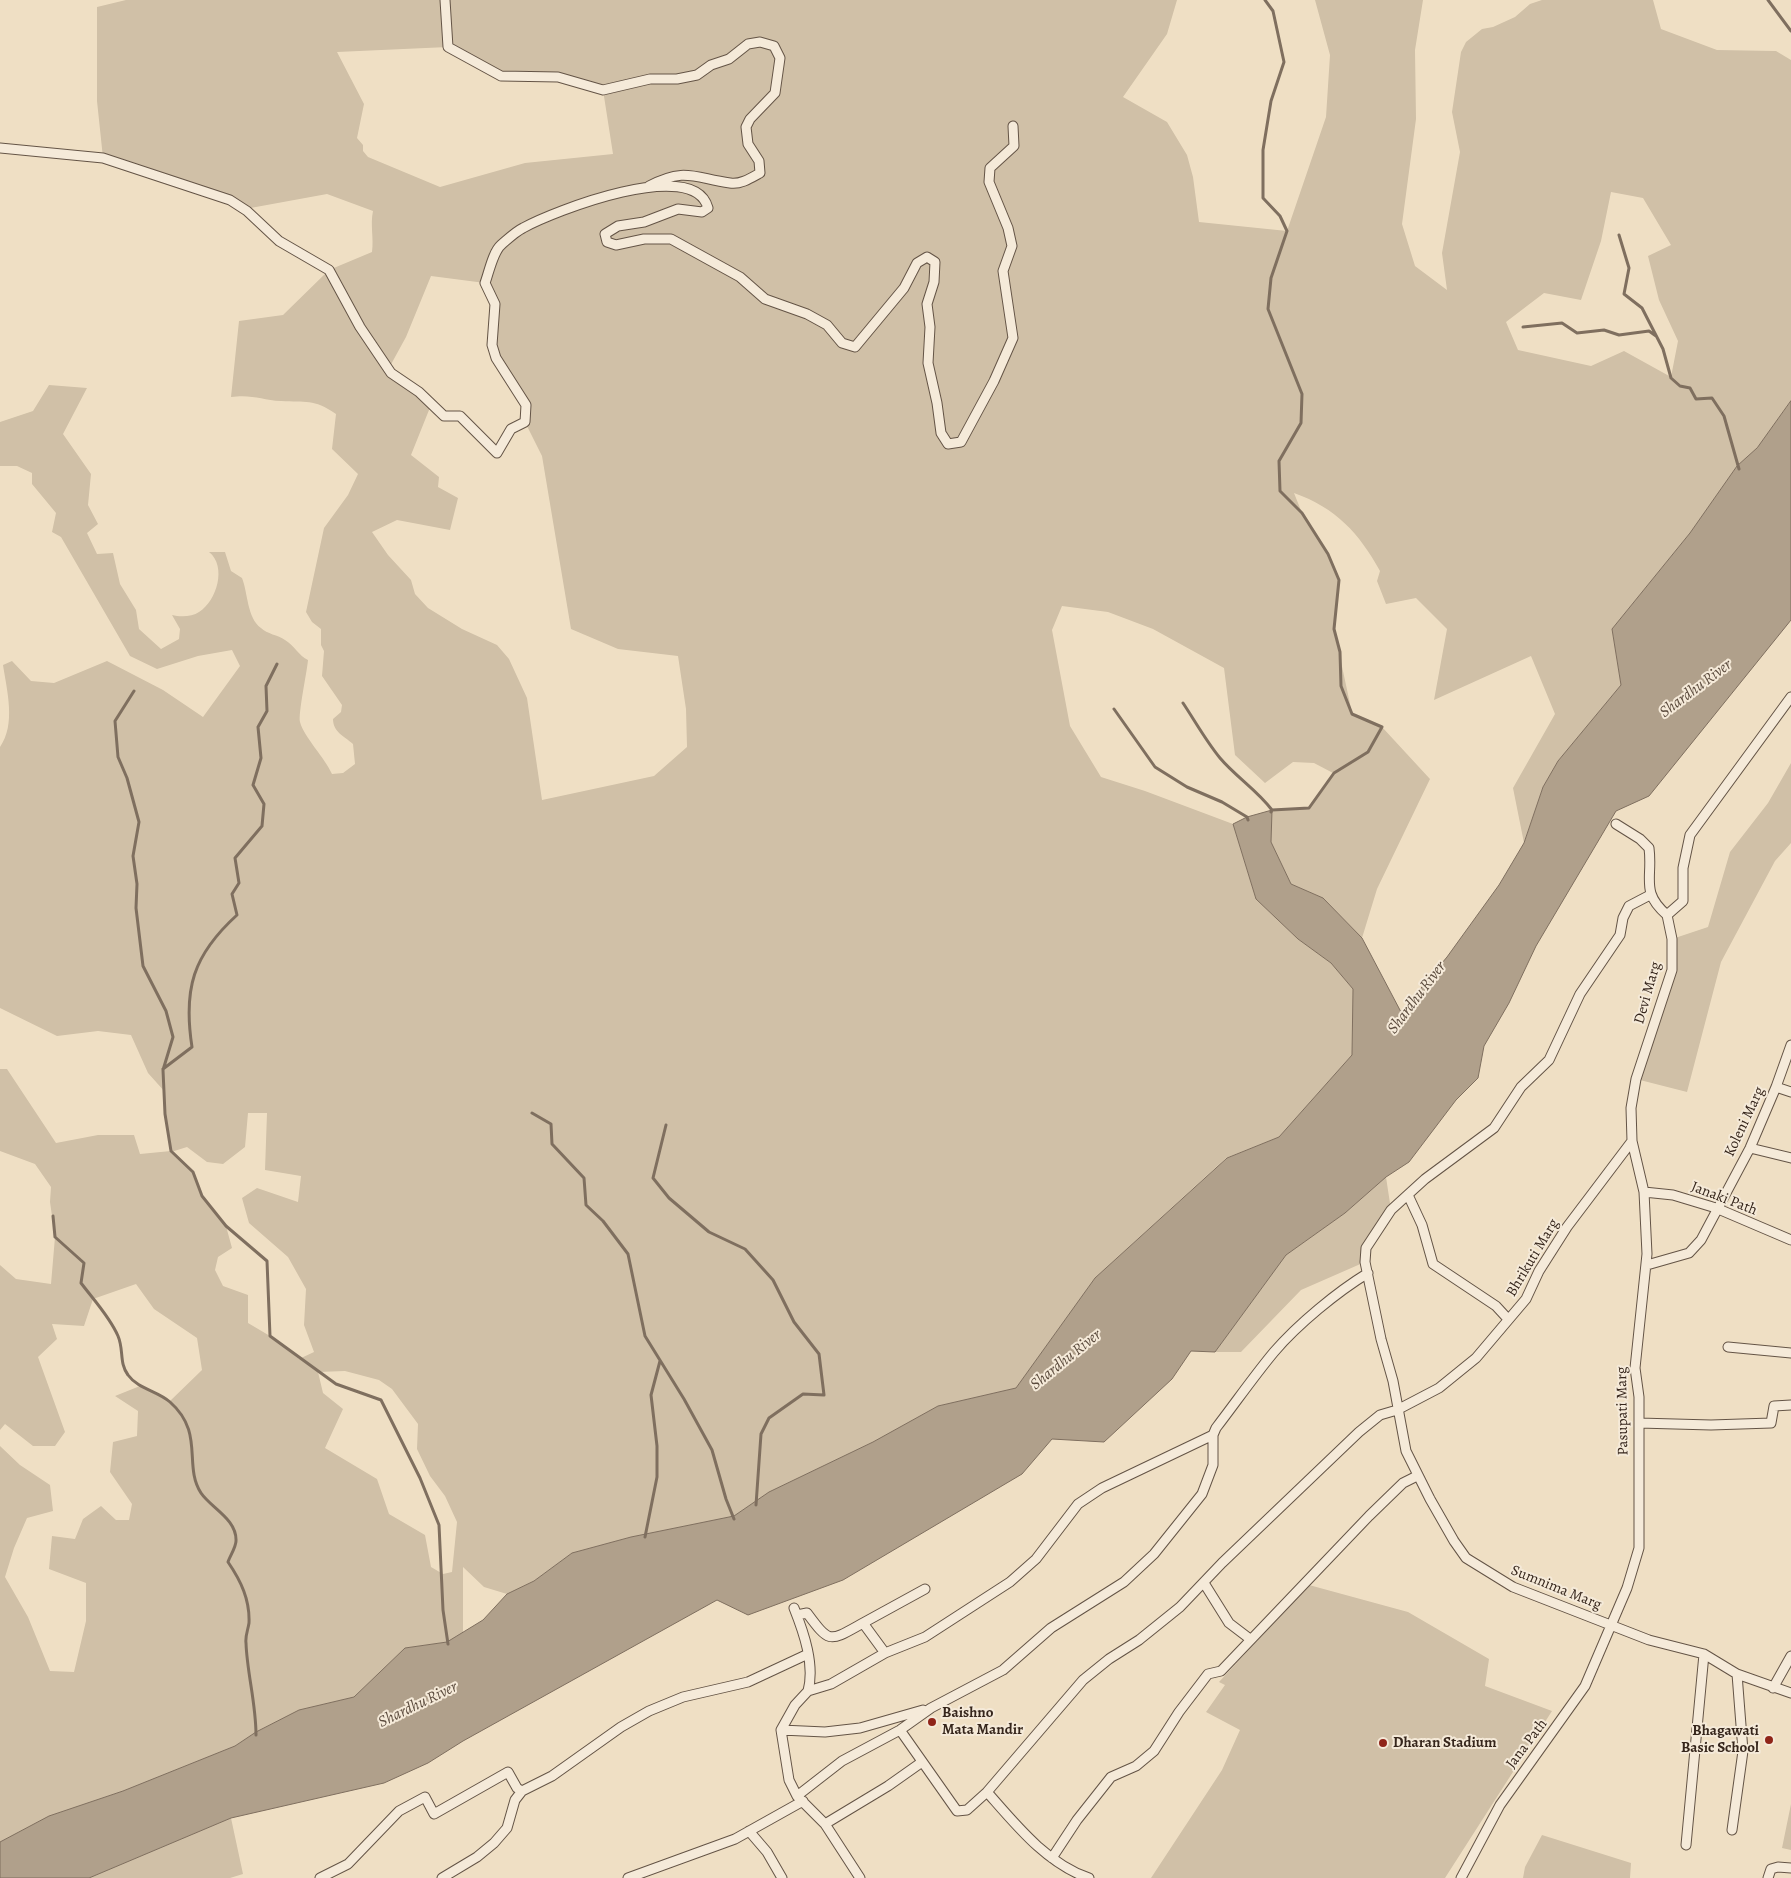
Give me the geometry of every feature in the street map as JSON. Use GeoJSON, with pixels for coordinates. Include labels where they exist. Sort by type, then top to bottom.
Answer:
{"type":"FeatureCollection","features":[{"type":"Feature","properties":{"kind":"street"},"geometry":{"type":"LineString","coordinates":[[445,0],[448,47],[501,76],[558,77],[603,90],[650,79],[677,79],[697,75],[711,65],[729,59],[748,44],[760,42],[774,46],[780,58],[775,93],[750,119],[746,127],[748,144],[759,161],[760,173],[739,182],[729,183],[697,176],[667,176],[648,186]]}},
{"type":"Feature","properties":{"kind":"street"},"geometry":{"type":"LineString","coordinates":[[0,148],[103,158],[230,200],[247,211],[279,241],[329,270],[360,327],[391,373],[419,392],[444,416],[460,416],[497,453],[511,429],[525,422],[526,405],[496,358],[492,345],[495,304],[485,283],[499,246],[522,229],[616,192],[648,186],[697,191],[706,200],[708,208],[702,212],[678,209],[644,222],[618,226],[606,234],[607,242],[616,245],[644,239],[671,239],[740,277],[765,299],[807,314],[827,325],[842,343],[855,347],[904,288],[917,263],[927,257],[935,262],[934,282],[927,304],[930,327],[928,363],[937,403],[941,433],[948,444],[961,442],[994,381],[1013,338],[1003,271],[1012,246],[1008,228],[989,182],[990,168],[1014,146],[1014,126]]}},
{"type":"Feature","properties":{"kind":"street"},"geometry":{"type":"LineString","coordinates":[[1667,915],[1683,901],[1682,868],[1690,835],[1791,697]]}},
{"type":"Feature","properties":{"kind":"street"},"geometry":{"type":"LineString","coordinates":[[1616,824],[1640,839],[1649,848],[1650,894]]}},
{"type":"Feature","properties":{"kind":"street","name":"Devi Marg"},"geometry":{"type":"LineString","coordinates":[[1632,1141],[1631,1108],[1636,1079],[1672,970],[1672,938],[1667,915],[1657,906],[1650,894]]}},
{"type":"Feature","properties":{"kind":"street","name":"Sumnima Marg"},"geometry":{"type":"LineString","coordinates":[[1650,894],[1629,906],[1623,918],[1620,935],[1580,994],[1549,1060],[1521,1086],[1494,1128],[1425,1179],[1390,1210],[1366,1248],[1368,1273],[1381,1339],[1393,1381],[1406,1451],[1417,1476],[1454,1541],[1466,1558],[1513,1587],[1650,1640],[1704,1654],[1737,1674],[1791,1693]]}},
{"type":"Feature","properties":{"kind":"street","name":"Koleni Marg"},"geometry":{"type":"LineString","coordinates":[[1647,1265],[1689,1253],[1701,1240],[1716,1208],[1750,1148],[1776,1087],[1791,1045]]}},
{"type":"Feature","properties":{"kind":"street"},"geometry":{"type":"LineString","coordinates":[[1776,1087],[1791,1092]]}},
{"type":"Feature","properties":{"kind":"street"},"geometry":{"type":"LineString","coordinates":[[1632,1141],[1644,1192]]}},
{"type":"Feature","properties":{"kind":"street","name":"Bhrikuti Marg"},"geometry":{"type":"LineString","coordinates":[[922,1762],[957,1811],[967,1810],[987,1792],[1083,1680],[1109,1659],[1157,1627],[1180,1608],[1222,1563],[1359,1432],[1380,1415],[1397,1410],[1432,1392],[1459,1374],[1476,1358],[1526,1299],[1540,1270],[1566,1227],[1632,1141]]}},
{"type":"Feature","properties":{"kind":"street"},"geometry":{"type":"LineString","coordinates":[[1750,1148],[1791,1158]]}},
{"type":"Feature","properties":{"kind":"street","name":"Janaki Path"},"geometry":{"type":"LineString","coordinates":[[1644,1192],[1673,1195],[1716,1208],[1791,1240]]}},
{"type":"Feature","properties":{"kind":"street","name":"Pasupati Marg"},"geometry":{"type":"LineString","coordinates":[[1611,1625],[1627,1588],[1639,1548],[1639,1423],[1635,1360],[1647,1265],[1644,1192]]}},
{"type":"Feature","properties":{"kind":"street"},"geometry":{"type":"LineString","coordinates":[[1408,1195],[1422,1225],[1433,1264],[1496,1306],[1508,1319]]}},
{"type":"Feature","properties":{"kind":"street"},"geometry":{"type":"LineString","coordinates":[[628,1878],[716,1848],[749,1832],[800,1798],[842,1761],[900,1730],[931,1708],[1004,1670],[1051,1628],[1124,1582],[1154,1554],[1202,1494],[1213,1464],[1213,1435],[1216,1428],[1276,1350],[1340,1291],[1368,1273]]}},
{"type":"Feature","properties":{"kind":"street"},"geometry":{"type":"LineString","coordinates":[[1728,1346],[1791,1353]]}},
{"type":"Feature","properties":{"kind":"street"},"geometry":{"type":"LineString","coordinates":[[1639,1423],[1711,1425],[1771,1422],[1774,1406],[1791,1405]]}},
{"type":"Feature","properties":{"kind":"street"},"geometry":{"type":"LineString","coordinates":[[860,1878],[825,1824],[800,1798],[789,1780],[781,1742],[781,1730],[795,1705],[808,1691],[857,1671],[885,1653],[925,1637],[1010,1582],[1036,1559],[1078,1504],[1102,1488],[1213,1435]]}},
{"type":"Feature","properties":{"kind":"street"},"geometry":{"type":"LineString","coordinates":[[1052,1858],[1077,1820],[1111,1777],[1136,1766],[1154,1751],[1178,1712],[1208,1674],[1221,1671],[1403,1483],[1417,1476]]}},
{"type":"Feature","properties":{"kind":"street"},"geometry":{"type":"LineString","coordinates":[[1204,1583],[1229,1623],[1250,1639]]}},
{"type":"Feature","properties":{"kind":"street"},"geometry":{"type":"LineString","coordinates":[[808,1691],[812,1677],[808,1654],[795,1612],[807,1614],[824,1636],[831,1638],[925,1589]]}},
{"type":"Feature","properties":{"kind":"street"},"geometry":{"type":"LineString","coordinates":[[863,1623],[885,1653]]}},
{"type":"Feature","properties":{"kind":"street","name":"Jana Path"},"geometry":{"type":"LineString","coordinates":[[1461,1878],[1500,1805],[1586,1686],[1611,1625]]}},
{"type":"Feature","properties":{"kind":"street"},"geometry":{"type":"LineString","coordinates":[[442,1878],[477,1857],[494,1843],[507,1828],[515,1800],[522,1791],[552,1776],[621,1727],[649,1711],[683,1697],[748,1682],[808,1654]]}},
{"type":"Feature","properties":{"kind":"street"},"geometry":{"type":"LineString","coordinates":[[1686,1845],[1704,1654]]}},
{"type":"Feature","properties":{"kind":"street"},"geometry":{"type":"LineString","coordinates":[[1773,1688],[1791,1656]]}},
{"type":"Feature","properties":{"kind":"street"},"geometry":{"type":"LineString","coordinates":[[1732,1830],[1743,1751],[1737,1674]]}},
{"type":"Feature","properties":{"kind":"street"},"geometry":{"type":"LineString","coordinates":[[781,1730],[825,1732],[860,1728],[931,1708]]}},
{"type":"Feature","properties":{"kind":"street"},"geometry":{"type":"LineString","coordinates":[[825,1824],[888,1786],[922,1762],[900,1730]]}},
{"type":"Feature","properties":{"kind":"street"},"geometry":{"type":"LineString","coordinates":[[320,1878],[348,1864],[399,1811],[425,1798],[434,1814],[508,1772],[517,1788],[522,1791]]}},
{"type":"Feature","properties":{"kind":"street"},"geometry":{"type":"LineString","coordinates":[[987,1792],[1011,1820],[1052,1858],[1064,1868],[1089,1878]]}},
{"type":"Feature","properties":{"kind":"street"},"geometry":{"type":"LineString","coordinates":[[749,1832],[767,1852],[782,1878]]}},
{"type":"Feature","properties":{"kind":"street"},"geometry":{"type":"LineString","coordinates":[[1768,1878],[1772,1870],[1778,1867],[1791,1868]]}},
{"type":"Feature","properties":{"kind":"shaded area"},"geometry":{"type":"Polygon","coordinates":[[[126,0],[1177,0],[1167,34],[1123,97],[1167,122],[1187,155],[1193,177],[1199,222],[1287,231],[1326,117],[1330,55],[1315,0],[1423,0],[1415,50],[1416,119],[1402,224],[1415,266],[1447,290],[1442,253],[1460,152],[1452,112],[1461,52],[1466,42],[1482,29],[1493,27],[1515,17],[1530,4],[1542,0],[1653,0],[1661,29],[1717,50],[1776,51],[1791,60],[1791,401],[1757,448],[1737,466],[1690,533],[1612,629],[1621,685],[1558,761],[1543,787],[1524,843],[1513,788],[1555,714],[1531,656],[1434,700],[1447,629],[1416,598],[1386,604],[1377,581],[1380,571],[1355,534],[1334,514],[1309,499],[1294,493],[1302,513],[1328,554],[1339,580],[1334,629],[1352,713],[1382,727],[1430,779],[1377,889],[1362,938],[1323,898],[1291,884],[1271,842],[1272,810],[1309,808],[1333,773],[1314,763],[1293,762],[1265,783],[1235,755],[1224,668],[1153,629],[1108,612],[1062,606],[1052,630],[1070,726],[1101,777],[1145,791],[1233,824],[1256,899],[1298,939],[1331,963],[1353,989],[1352,1055],[1279,1137],[1226,1158],[1095,1278],[1016,1388],[938,1406],[873,1442],[769,1492],[734,1516],[631,1537],[572,1553],[534,1581],[507,1594],[484,1587],[463,1567],[463,1633],[447,1642],[405,1648],[354,1697],[299,1710],[256,1732],[235,1746],[123,1791],[49,1816],[0,1842],[0,1446],[20,1465],[50,1485],[53,1511],[27,1518],[14,1548],[5,1577],[28,1617],[50,1671],[74,1672],[86,1621],[86,1583],[49,1569],[52,1536],[75,1539],[83,1519],[101,1506],[116,1520],[129,1520],[132,1504],[110,1472],[113,1442],[137,1436],[138,1411],[115,1396],[140,1386],[170,1401],[202,1370],[197,1338],[154,1309],[136,1284],[93,1299],[84,1326],[52,1324],[57,1339],[38,1357],[65,1432],[55,1446],[33,1446],[5,1424],[0,1430],[0,1265],[16,1279],[51,1284],[55,1237],[50,1202],[51,1187],[35,1164],[0,1151],[0,1069],[7,1069],[56,1143],[98,1135],[134,1135],[140,1154],[171,1151],[165,1114],[165,1092],[148,1073],[131,1035],[98,1031],[57,1036],[0,1008],[0,747],[5,738],[9,718],[3,665],[12,661],[31,681],[54,683],[107,661],[163,690],[203,717],[240,666],[232,650],[198,656],[157,669],[130,656],[61,537],[52,532],[56,513],[32,484],[32,473],[17,466],[0,466],[0,422],[33,411],[49,385],[87,388],[63,434],[91,474],[88,505],[98,524],[87,533],[97,554],[113,553],[120,584],[136,610],[139,629],[161,649],[179,639],[180,629],[172,615],[193,615],[205,607],[211,600],[218,583],[218,566],[209,552],[225,552],[231,571],[242,578],[250,612],[256,624],[266,632],[288,642],[308,660],[301,702],[300,722],[302,728],[332,774],[343,773],[355,764],[353,744],[340,733],[333,723],[333,719],[341,712],[342,705],[322,676],[324,651],[321,645],[321,629],[312,622],[306,612],[324,528],[348,495],[358,474],[332,449],[336,414],[328,409],[309,402],[245,396],[231,397],[239,321],[283,315],[329,270],[372,252],[373,211],[327,194],[245,209],[103,158],[97,101],[97,7],[126,0]],[[448,47],[337,52],[364,104],[357,138],[363,145],[363,151],[368,157],[440,187],[525,163],[613,154],[603,90],[558,77],[514,77],[448,47]],[[1611,192],[1601,241],[1581,300],[1544,293],[1506,322],[1518,350],[1591,366],[1624,351],[1671,377],[1678,341],[1659,300],[1648,256],[1671,245],[1643,198],[1611,192]],[[431,276],[406,337],[389,368],[431,405],[411,455],[439,477],[438,487],[458,498],[450,530],[397,520],[372,532],[388,555],[411,580],[415,594],[428,608],[462,629],[497,645],[509,659],[527,698],[542,800],[654,776],[687,747],[686,709],[678,656],[618,649],[571,629],[542,456],[525,422],[526,405],[496,358],[495,304],[485,283],[431,276]],[[248,1113],[245,1147],[223,1164],[207,1162],[187,1147],[171,1152],[193,1172],[202,1196],[226,1226],[232,1248],[218,1257],[215,1270],[223,1286],[248,1295],[248,1323],[270,1336],[299,1359],[314,1352],[304,1325],[306,1289],[288,1257],[249,1223],[242,1198],[257,1188],[298,1202],[301,1176],[265,1170],[267,1113],[248,1113]],[[345,1371],[318,1372],[323,1393],[343,1409],[325,1448],[377,1479],[389,1514],[425,1535],[431,1567],[443,1574],[452,1572],[457,1522],[445,1496],[430,1476],[417,1449],[418,1424],[392,1389],[379,1380],[345,1371]]]}},
{"type":"Feature","properties":{"kind":"shaded area"},"geometry":{"type":"Polygon","coordinates":[[[1791,763],[1791,843],[1775,861],[1721,962],[1687,1092],[1636,1079],[1666,989],[1672,939],[1708,927],[1730,852],[1768,803],[1791,763]]]}},
{"type":"Feature","properties":{"kind":"shaded area"},"geometry":{"type":"Polygon","coordinates":[[[1386,1177],[1391,1210],[1375,1231],[1365,1262],[1301,1290],[1241,1352],[1215,1352],[1286,1255],[1345,1213],[1386,1177]]]}},
{"type":"Feature","properties":{"kind":"shaded area","name":"Dharan Stadium"},"geometry":{"type":"Polygon","coordinates":[[[1309,1585],[1408,1612],[1489,1659],[1485,1686],[1552,1711],[1445,1878],[1151,1878],[1222,1770],[1240,1730],[1206,1712],[1225,1685],[1219,1682],[1309,1585]]]}},
{"type":"Feature","properties":{"kind":"shaded area"},"geometry":{"type":"Polygon","coordinates":[[[1791,1804],[1791,1850],[1782,1848],[1791,1804]]]}},
{"type":"Feature","properties":{"kind":"shaded area"},"geometry":{"type":"Polygon","coordinates":[[[231,1818],[243,1874],[230,1878],[89,1878],[231,1818]]]}},
{"type":"Feature","properties":{"kind":"shaded area"},"geometry":{"type":"Polygon","coordinates":[[[1542,1835],[1631,1863],[1630,1878],[1523,1878],[1525,1867],[1542,1835]]]}},
{"type":"Feature","properties":{"kind":"water","name":"Shardhu River"},"geometry":{"type":"Polygon","coordinates":[[[1791,401],[1791,620],[1649,796],[1616,811],[1536,946],[1509,1003],[1484,1046],[1478,1078],[1456,1100],[1409,1162],[1386,1177],[1345,1213],[1286,1255],[1215,1352],[1191,1351],[1172,1379],[1104,1442],[1052,1439],[1022,1474],[843,1580],[748,1615],[717,1600],[463,1741],[428,1763],[384,1783],[231,1818],[89,1878],[0,1878],[0,1842],[49,1816],[123,1791],[235,1746],[256,1732],[299,1710],[354,1697],[405,1648],[447,1642],[483,1620],[507,1594],[534,1581],[572,1553],[631,1537],[734,1516],[769,1492],[873,1442],[938,1406],[1016,1388],[1095,1278],[1227,1158],[1279,1137],[1352,1055],[1353,989],[1331,963],[1298,939],[1256,899],[1233,824],[1247,817],[1272,810],[1271,842],[1291,884],[1323,898],[1362,938],[1401,1012],[1447,957],[1499,885],[1524,843],[1543,787],[1558,761],[1621,685],[1612,629],[1690,533],[1737,466],[1757,448],[1791,401]]]}},
{"type":"Feature","properties":{"kind":"waterway"},"geometry":{"type":"LineString","coordinates":[[1265,0],[1273,11],[1284,62],[1271,101],[1263,150],[1263,198],[1280,216],[1287,231],[1271,278],[1268,309],[1302,394],[1301,423],[1279,461],[1280,491],[1302,513],[1328,554],[1339,580],[1334,629],[1340,652],[1341,686],[1352,714],[1382,727],[1368,752],[1334,773],[1309,808],[1272,810],[1271,812]]}},
{"type":"Feature","properties":{"kind":"waterway"},"geometry":{"type":"LineString","coordinates":[[1768,0],[1791,31]]}},
{"type":"Feature","properties":{"kind":"waterway"},"geometry":{"type":"LineString","coordinates":[[1619,235],[1629,268],[1624,294],[1642,308],[1663,349],[1671,378],[1680,386],[1690,388],[1696,399],[1712,398],[1724,416],[1739,469]]}},
{"type":"Feature","properties":{"kind":"waterway"},"geometry":{"type":"LineString","coordinates":[[1523,327],[1562,323],[1577,333],[1604,330],[1619,335],[1649,331],[1656,336]]}},
{"type":"Feature","properties":{"kind":"waterway"},"geometry":{"type":"LineString","coordinates":[[163,1069],[192,1047],[189,1008],[195,974],[210,944],[237,915],[232,894],[239,883],[235,858],[262,826],[264,804],[253,785],[261,758],[258,727],[267,711],[266,686],[277,664]]}},
{"type":"Feature","properties":{"kind":"waterway"},"geometry":{"type":"LineString","coordinates":[[134,691],[115,721],[118,757],[127,778],[139,822],[133,856],[137,884],[136,908],[143,966],[166,1011],[173,1037],[163,1070],[165,1114],[171,1151],[193,1172],[202,1196],[226,1226],[267,1261],[270,1336],[336,1384],[381,1400],[420,1478],[439,1525],[443,1610],[448,1644]]}},
{"type":"Feature","properties":{"kind":"waterway"},"geometry":{"type":"LineString","coordinates":[[1183,703],[1220,758],[1272,810]]}},
{"type":"Feature","properties":{"kind":"waterway"},"geometry":{"type":"LineString","coordinates":[[1114,709],[1155,767],[1187,787],[1222,802],[1247,817],[1248,820]]}},
{"type":"Feature","properties":{"kind":"waterway"},"geometry":{"type":"LineString","coordinates":[[532,1113],[551,1124],[552,1144],[584,1178],[586,1205],[603,1221],[628,1254],[645,1336],[684,1399],[712,1450],[726,1499],[734,1519]]}},
{"type":"Feature","properties":{"kind":"waterway"},"geometry":{"type":"LineString","coordinates":[[666,1125],[653,1178],[669,1198],[709,1232],[745,1249],[773,1280],[794,1322],[819,1354],[824,1395],[803,1394],[769,1418],[761,1434],[756,1505]]}},
{"type":"Feature","properties":{"kind":"waterway"},"geometry":{"type":"LineString","coordinates":[[53,1216],[55,1237],[84,1263],[81,1283],[115,1329],[120,1341],[125,1370],[137,1384],[165,1398],[181,1414],[187,1425],[190,1437],[193,1471],[196,1482],[201,1493],[223,1514],[235,1533],[236,1543],[228,1562],[241,1584],[248,1606],[249,1623],[246,1640],[255,1711],[256,1735]]}},
{"type":"Feature","properties":{"kind":"waterway"},"geometry":{"type":"LineString","coordinates":[[645,1537],[657,1477],[657,1446],[651,1395],[660,1361]]}},
{"type":"Feature","properties":{"kind":"place","name":"Baishno Mata Mandir"},"geometry":{"type":"Point","coordinates":[932,1722]}},
{"type":"Feature","properties":{"kind":"place","name":"Bhagawati Basic School"},"geometry":{"type":"Point","coordinates":[1769,1740]}},
{"type":"Feature","properties":{"kind":"place","name":"Dharan Stadium"},"geometry":{"type":"Point","coordinates":[1383,1743]}}]}
